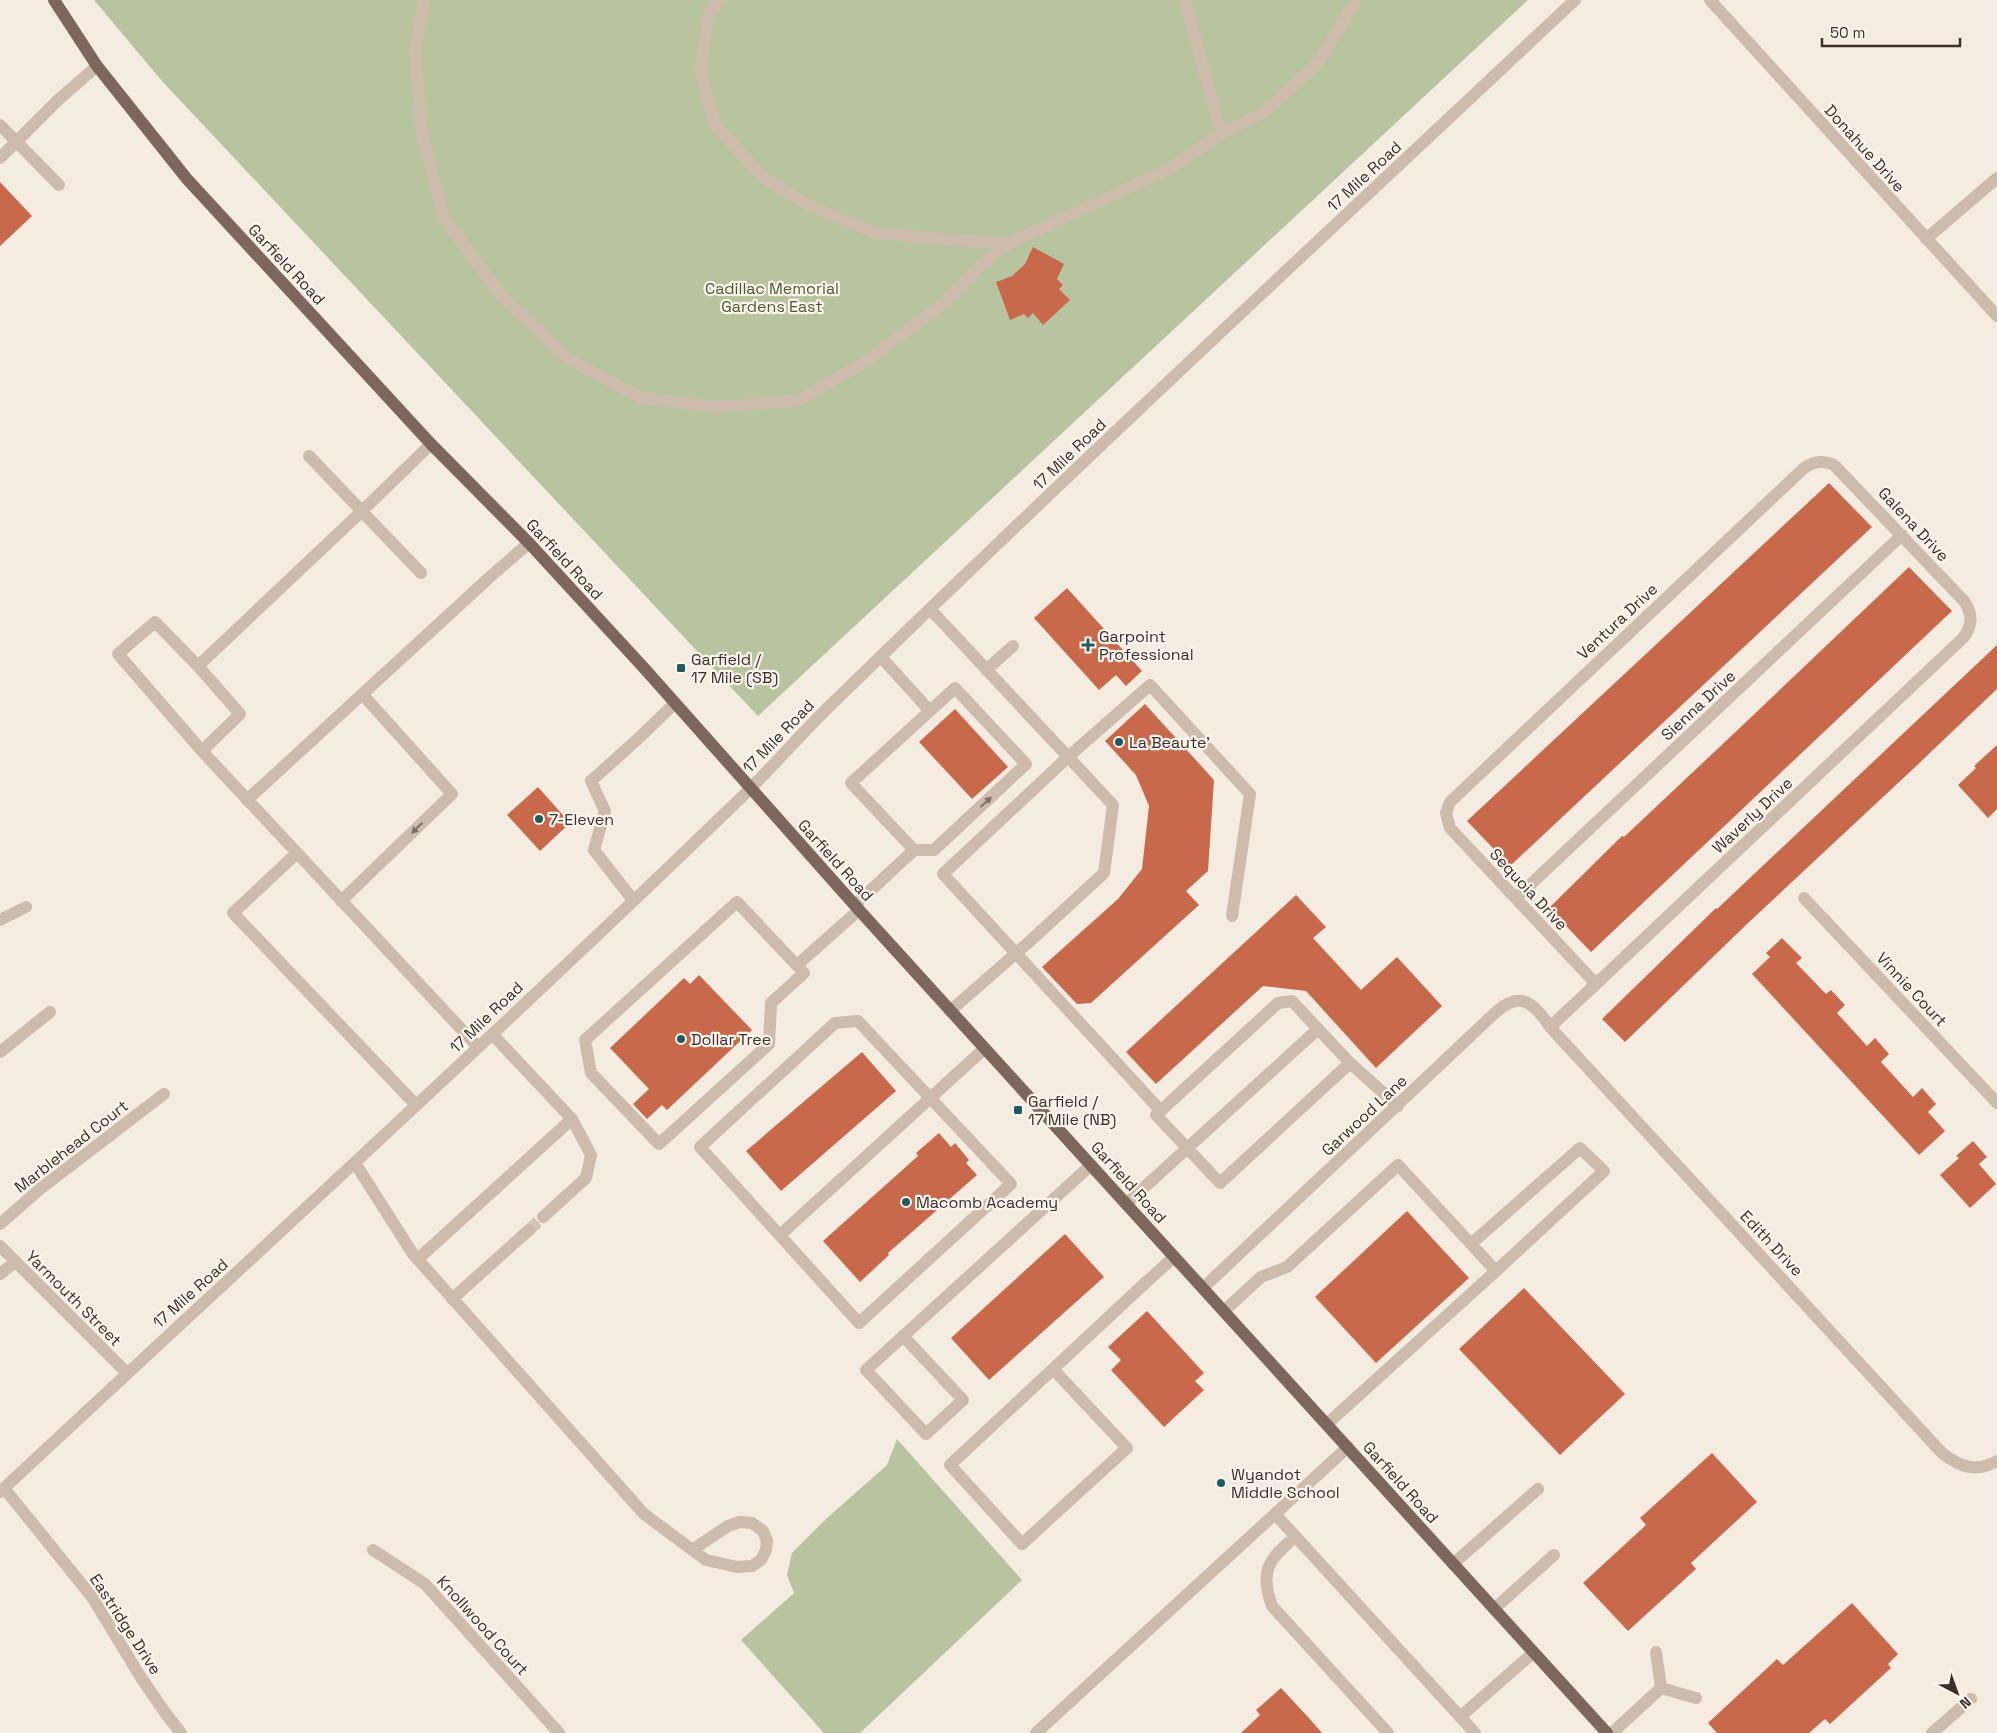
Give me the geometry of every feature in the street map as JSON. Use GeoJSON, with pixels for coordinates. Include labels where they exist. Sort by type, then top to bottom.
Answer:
{"type":"FeatureCollection","features":[{"type":"Feature","properties":{"kind":"main road","name":"Garfield Road"},"geometry":{"type":"LineString","coordinates":[[54,0],[98,66],[187,179],[430,444],[529,543],[675,702],[984,1049],[1607,1733]]}},
{"type":"Feature","properties":{"kind":"street"},"geometry":{"type":"LineString","coordinates":[[424,0],[415,51],[422,135],[444,218],[501,295],[567,358],[641,398],[720,407],[799,400],[865,362],[935,310],[981,264],[1010,243],[1169,169],[1221,134],[1266,111],[1318,63],[1356,0]]}},
{"type":"Feature","properties":{"kind":"street"},"geometry":{"type":"LineString","coordinates":[[719,0],[710,13],[700,70],[715,125],[764,178],[808,205],[876,233],[1010,243]]}},
{"type":"Feature","properties":{"kind":"street"},"geometry":{"type":"LineString","coordinates":[[1185,0],[1221,134]]}},
{"type":"Feature","properties":{"kind":"street","name":"17 Mile Road"},"geometry":{"type":"LineString","coordinates":[[2,1490],[416,1106],[750,788],[835,700],[1218,335],[1575,0]]}},
{"type":"Feature","properties":{"kind":"street","name":"Donahue Drive"},"geometry":{"type":"LineString","coordinates":[[1710,0],[1997,316]]}},
{"type":"Feature","properties":{"kind":"street"},"geometry":{"type":"LineString","coordinates":[[0,158],[57,101],[98,66]]}},
{"type":"Feature","properties":{"kind":"street"},"geometry":{"type":"LineString","coordinates":[[0,124],[59,185]]}},
{"type":"Feature","properties":{"kind":"street"},"geometry":{"type":"LineString","coordinates":[[1926,239],[1997,178]]}},
{"type":"Feature","properties":{"kind":"street"},"geometry":{"type":"LineString","coordinates":[[198,666],[430,444]]}},
{"type":"Feature","properties":{"kind":"street"},"geometry":{"type":"LineString","coordinates":[[309,456],[421,573]]}},
{"type":"Feature","properties":{"kind":"street","name":"Galena Drive"},"geometry":{"type":"LineString","coordinates":[[1819,462],[1827,462],[1841,470],[1964,601],[1969,608],[1971,622]]}},
{"type":"Feature","properties":{"kind":"street","name":"Ventura Drive"},"geometry":{"type":"LineString","coordinates":[[1446,813],[1450,802],[1464,786],[1802,469],[1819,462]]}},
{"type":"Feature","properties":{"kind":"street","name":"Sienna Drive"},"geometry":{"type":"LineString","coordinates":[[1516,898],[1902,535]]}},
{"type":"Feature","properties":{"kind":"street"},"geometry":{"type":"LineString","coordinates":[[248,800],[529,543]]}},
{"type":"Feature","properties":{"kind":"street"},"geometry":{"type":"LineString","coordinates":[[930,610],[1113,805],[1104,874],[950,1011]]}},
{"type":"Feature","properties":{"kind":"street"},"geometry":{"type":"LineString","coordinates":[[202,751],[240,714],[198,666],[155,622],[118,654],[202,751],[478,1047]]}},
{"type":"Feature","properties":{"kind":"street","name":"Waverly Drive"},"geometry":{"type":"LineString","coordinates":[[1550,1027],[1962,639],[1969,629],[1971,622]]}},
{"type":"Feature","properties":{"kind":"street"},"geometry":{"type":"LineString","coordinates":[[986,670],[1013,646]]}},
{"type":"Feature","properties":{"kind":"street"},"geometry":{"type":"LineString","coordinates":[[881,657],[930,711]]}},
{"type":"Feature","properties":{"kind":"street"},"geometry":{"type":"LineString","coordinates":[[1161,1111],[943,874],[1150,685],[1250,794],[1232,916]]}},
{"type":"Feature","properties":{"kind":"street"},"geometry":{"type":"LineString","coordinates":[[797,965],[914,850],[934,850],[1026,764],[955,688],[851,783],[914,850]]}},
{"type":"Feature","properties":{"kind":"street"},"geometry":{"type":"LineString","coordinates":[[341,901],[452,794],[363,695]]}},
{"type":"Feature","properties":{"kind":"street"},"geometry":{"type":"LineString","coordinates":[[633,900],[594,850],[606,811],[591,781],[675,702]]}},
{"type":"Feature","properties":{"kind":"street","name":"Sequoia Drive"},"geometry":{"type":"LineString","coordinates":[[1446,813],[1450,828],[1596,984]]}},
{"type":"Feature","properties":{"kind":"street"},"geometry":{"type":"LineString","coordinates":[[297,853],[233,912],[416,1106]]}},
{"type":"Feature","properties":{"kind":"street","name":"Vinnie Court"},"geometry":{"type":"LineString","coordinates":[[1804,898],[1997,1103]]}},
{"type":"Feature","properties":{"kind":"street"},"geometry":{"type":"LineString","coordinates":[[737,902],[797,965],[804,973],[771,1003],[769,1044],[659,1144],[591,1073],[584,1040],[737,902]]}},
{"type":"Feature","properties":{"kind":"street"},"geometry":{"type":"LineString","coordinates":[[0,920],[26,907]]}},
{"type":"Feature","properties":{"kind":"street"},"geometry":{"type":"LineString","coordinates":[[1350,1063],[1220,1183],[1156,1115],[1278,1003],[1292,1001],[1350,1063],[1398,1106]]}},
{"type":"Feature","properties":{"kind":"street","name":"Garwood Lane"},"geometry":{"type":"LineString","coordinates":[[1203,1288],[1509,1002],[1521,1001],[1531,1004],[1539,1011],[1550,1027]]}},
{"type":"Feature","properties":{"kind":"street"},"geometry":{"type":"LineString","coordinates":[[0,1052],[50,1012]]}},
{"type":"Feature","properties":{"kind":"street"},"geometry":{"type":"LineString","coordinates":[[858,1021],[1010,1184],[859,1323],[780,1235],[700,1148],[835,1023],[858,1021]]}},
{"type":"Feature","properties":{"kind":"street","name":"Edith Drive"},"geometry":{"type":"LineString","coordinates":[[1550,1027],[1942,1453],[1961,1465],[1977,1469],[1997,1461]]}},
{"type":"Feature","properties":{"kind":"street"},"geometry":{"type":"LineString","coordinates":[[1126,1204],[1318,1029]]}},
{"type":"Feature","properties":{"kind":"street"},"geometry":{"type":"LineString","coordinates":[[492,1034],[572,1119],[591,1155],[586,1178],[543,1217]]}},
{"type":"Feature","properties":{"kind":"street"},"geometry":{"type":"LineString","coordinates":[[780,1235],[984,1049]]}},
{"type":"Feature","properties":{"kind":"street","name":"Marblehead Court"},"geometry":{"type":"LineString","coordinates":[[0,1224],[40,1189],[164,1094]]}},
{"type":"Feature","properties":{"kind":"street"},"geometry":{"type":"LineString","coordinates":[[418,1259],[572,1119]]}},
{"type":"Feature","properties":{"kind":"street"},"geometry":{"type":"LineString","coordinates":[[1327,1424],[1604,1171],[1580,1148],[1471,1244]]}},
{"type":"Feature","properties":{"kind":"street"},"geometry":{"type":"LineString","coordinates":[[355,1163],[418,1259],[644,1514],[692,1550],[706,1560],[737,1567],[752,1566],[760,1560],[766,1550],[767,1541],[763,1531],[752,1523],[740,1522],[728,1526],[692,1550]]}},
{"type":"Feature","properties":{"kind":"street"},"geometry":{"type":"LineString","coordinates":[[903,1336],[963,1400],[926,1434],[866,1370],[903,1336],[1091,1165]]}},
{"type":"Feature","properties":{"kind":"street"},"geometry":{"type":"LineString","coordinates":[[1224,1311],[1261,1277],[1287,1267],[1398,1165],[1496,1271]]}},
{"type":"Feature","properties":{"kind":"street"},"geometry":{"type":"LineString","coordinates":[[452,1299],[529,1230]]}},
{"type":"Feature","properties":{"kind":"street","name":"Yarmouth Street"},"geometry":{"type":"LineString","coordinates":[[0,1246],[127,1373]]}},
{"type":"Feature","properties":{"kind":"street"},"geometry":{"type":"LineString","coordinates":[[1053,1369],[1127,1448],[1022,1544],[950,1466],[1053,1369],[1174,1257]]}},
{"type":"Feature","properties":{"kind":"street"},"geometry":{"type":"LineString","coordinates":[[0,1274],[15,1262]]}},
{"type":"Feature","properties":{"kind":"street"},"geometry":{"type":"LineString","coordinates":[[1036,1733],[1348,1447]]}},
{"type":"Feature","properties":{"kind":"street"},"geometry":{"type":"LineString","coordinates":[[1453,1564],[1538,1489]]}},
{"type":"Feature","properties":{"kind":"street","name":"Eastridge Drive"},"geometry":{"type":"LineString","coordinates":[[2,1490],[92,1597],[140,1676],[181,1733]]}},
{"type":"Feature","properties":{"kind":"street"},"geometry":{"type":"LineString","coordinates":[[1275,1514],[1474,1733]]}},
{"type":"Feature","properties":{"kind":"street"},"geometry":{"type":"LineString","coordinates":[[1295,1537],[1279,1550],[1270,1561],[1266,1577],[1267,1593],[1272,1606],[1388,1733]]}},
{"type":"Feature","properties":{"kind":"street","name":"Knollwood Court"},"geometry":{"type":"LineString","coordinates":[[373,1550],[425,1584],[559,1733]]}},
{"type":"Feature","properties":{"kind":"street"},"geometry":{"type":"LineString","coordinates":[[1494,1609],[1554,1555]]}},
{"type":"Feature","properties":{"kind":"street"},"geometry":{"type":"LineString","coordinates":[[1656,1652],[1661,1688]]}},
{"type":"Feature","properties":{"kind":"street"},"geometry":{"type":"LineString","coordinates":[[1460,1717],[1533,1653]]}},
{"type":"Feature","properties":{"kind":"street"},"geometry":{"type":"LineString","coordinates":[[1661,1688],[1696,1698]]}},
{"type":"Feature","properties":{"kind":"street"},"geometry":{"type":"LineString","coordinates":[[1612,1733],[1661,1688]]}},
{"type":"Feature","properties":{"kind":"street"},"geometry":{"type":"LineString","coordinates":[[1932,1733],[1971,1699]]}},
{"type":"Feature","properties":{"kind":"green space","name":"Cadillac Memorial Gardens East"},"geometry":{"type":"Polygon","coordinates":[[[94,0],[1528,0],[758,716],[161,80],[94,0]]]}},
{"type":"Feature","properties":{"kind":"green space"},"geometry":{"type":"Polygon","coordinates":[[[897,1439],[1022,1580],[860,1733],[824,1733],[741,1640],[794,1593],[787,1575],[792,1553],[826,1519],[887,1465],[897,1439]]]}},
{"type":"Feature","properties":{"kind":"building"},"geometry":{"type":"Polygon","coordinates":[[[0,182],[32,216],[0,246],[0,182]]]}},
{"type":"Feature","properties":{"kind":"building"},"geometry":{"type":"Polygon","coordinates":[[[1033,247],[1064,264],[1057,279],[1063,285],[1059,289],[1070,300],[1043,325],[1033,313],[1028,318],[1024,314],[1010,320],[996,282],[1012,276],[1025,264],[1033,247]]]}},
{"type":"Feature","properties":{"kind":"building"},"geometry":{"type":"Polygon","coordinates":[[[1829,483],[1872,527],[1510,866],[1467,821],[1829,483]]]}},
{"type":"Feature","properties":{"kind":"building"},"geometry":{"type":"Polygon","coordinates":[[[1909,567],[1952,611],[1591,952],[1549,908],[1622,836],[1624,837],[1909,567]]]}},
{"type":"Feature","properties":{"kind":"building","name":"Garpoint Professional"},"geometry":{"type":"Polygon","coordinates":[[[1067,588],[1142,671],[1126,686],[1116,675],[1099,690],[1034,618],[1067,588]]]}},
{"type":"Feature","properties":{"kind":"building"},"geometry":{"type":"Polygon","coordinates":[[[1997,645],[1997,689],[1747,924],[1625,1042],[1602,1019],[1716,908],[1997,645]]]}},
{"type":"Feature","properties":{"kind":"building"},"geometry":{"type":"Polygon","coordinates":[[[1145,704],[1214,780],[1208,871],[1186,891],[1199,905],[1091,1003],[1077,1004],[1042,967],[1118,899],[1142,869],[1149,806],[1136,775],[1105,741],[1145,704]]]}},
{"type":"Feature","properties":{"kind":"building"},"geometry":{"type":"Polygon","coordinates":[[[955,709],[1008,767],[972,799],[919,742],[955,709]]]}},
{"type":"Feature","properties":{"kind":"building"},"geometry":{"type":"Polygon","coordinates":[[[1997,745],[1997,809],[1988,818],[1958,785],[1976,768],[1974,766],[1997,745]]]}},
{"type":"Feature","properties":{"kind":"building","name":"7-Eleven"},"geometry":{"type":"Polygon","coordinates":[[[538,787],[570,823],[540,851],[507,815],[538,787]]]}},
{"type":"Feature","properties":{"kind":"building"},"geometry":{"type":"Polygon","coordinates":[[[1296,895],[1326,927],[1313,938],[1361,990],[1397,957],[1442,1006],[1376,1068],[1306,991],[1263,986],[1156,1084],[1126,1052],[1296,895]]]}},
{"type":"Feature","properties":{"kind":"building"},"geometry":{"type":"Polygon","coordinates":[[[1782,938],[1802,958],[1796,963],[1826,994],[1831,990],[1845,1005],[1837,1013],[1867,1046],[1875,1038],[1889,1054],[1881,1062],[1913,1097],[1922,1088],[1936,1104],[1928,1112],[1945,1131],[1919,1155],[1752,974],[1770,957],[1766,953],[1782,938]]]}},
{"type":"Feature","properties":{"kind":"building","name":"Dollar Tree"},"geometry":{"type":"Polygon","coordinates":[[[699,975],[752,1030],[667,1110],[662,1105],[647,1119],[633,1104],[649,1089],[610,1048],[684,978],[690,984],[699,975]]]}},
{"type":"Feature","properties":{"kind":"building"},"geometry":{"type":"Polygon","coordinates":[[[862,1052],[896,1091],[781,1191],[746,1151],[862,1052]]]}},
{"type":"Feature","properties":{"kind":"building","name":"Macomb Academy"},"geometry":{"type":"Polygon","coordinates":[[[939,1133],[951,1147],[955,1143],[969,1160],[966,1163],[977,1175],[888,1253],[889,1255],[860,1282],[823,1241],[918,1156],[916,1153],[939,1133]]]}},
{"type":"Feature","properties":{"kind":"building"},"geometry":{"type":"Polygon","coordinates":[[[1973,1141],[1987,1157],[1979,1164],[1996,1184],[1970,1208],[1940,1175],[1959,1158],[1956,1156],[1973,1141]]]}},
{"type":"Feature","properties":{"kind":"building"},"geometry":{"type":"Polygon","coordinates":[[[1407,1211],[1469,1278],[1376,1363],[1315,1297],[1407,1211]]]}},
{"type":"Feature","properties":{"kind":"building"},"geometry":{"type":"Polygon","coordinates":[[[1065,1234],[1104,1277],[989,1380],[951,1338],[1065,1234]]]}},
{"type":"Feature","properties":{"kind":"building"},"geometry":{"type":"Polygon","coordinates":[[[1524,1288],[1625,1394],[1560,1455],[1459,1349],[1524,1288]]]}},
{"type":"Feature","properties":{"kind":"building"},"geometry":{"type":"Polygon","coordinates":[[[1147,1311],[1204,1373],[1195,1381],[1204,1390],[1164,1427],[1111,1370],[1121,1360],[1108,1347],[1147,1311]]]}},
{"type":"Feature","properties":{"kind":"building"},"geometry":{"type":"Polygon","coordinates":[[[1712,1453],[1757,1502],[1691,1563],[1696,1569],[1628,1631],[1583,1583],[1646,1525],[1640,1518],[1712,1453]]]}},
{"type":"Feature","properties":{"kind":"building"},"geometry":{"type":"Polygon","coordinates":[[[1852,1603],[1898,1654],[1888,1664],[1891,1668],[1830,1724],[1825,1719],[1809,1733],[1717,1733],[1708,1723],[1777,1659],[1783,1665],[1852,1603]]]}},
{"type":"Feature","properties":{"kind":"building"},"geometry":{"type":"Polygon","coordinates":[[[1281,1688],[1322,1733],[1241,1733],[1260,1715],[1256,1710],[1281,1688]]]}},
{"type":"Feature","properties":{"kind":"tunnel"},"geometry":{"type":"LineString","coordinates":[[529,1230],[543,1217]]}},
{"type":"Feature","properties":{"kind":"place","name":"Garpoint Professional"},"geometry":{"type":"Point","coordinates":[1088,645]}},
{"type":"Feature","properties":{"kind":"place","name":"Garfield / 17 Mile (SB)"},"geometry":{"type":"Point","coordinates":[681,668]}},
{"type":"Feature","properties":{"kind":"place","name":"La Beaute'"},"geometry":{"type":"Point","coordinates":[1119,742]}},
{"type":"Feature","properties":{"kind":"place","name":"7-Eleven"},"geometry":{"type":"Point","coordinates":[539,819]}},
{"type":"Feature","properties":{"kind":"place","name":"Dollar Tree"},"geometry":{"type":"Point","coordinates":[681,1039]}},
{"type":"Feature","properties":{"kind":"place","name":"Garfield / 17 Mile (NB)"},"geometry":{"type":"Point","coordinates":[1018,1110]}},
{"type":"Feature","properties":{"kind":"place","name":"Macomb Academy"},"geometry":{"type":"Point","coordinates":[906,1202]}},
{"type":"Feature","properties":{"kind":"place","name":"Wyandot Middle School"},"geometry":{"type":"Point","coordinates":[1221,1483]}}]}
